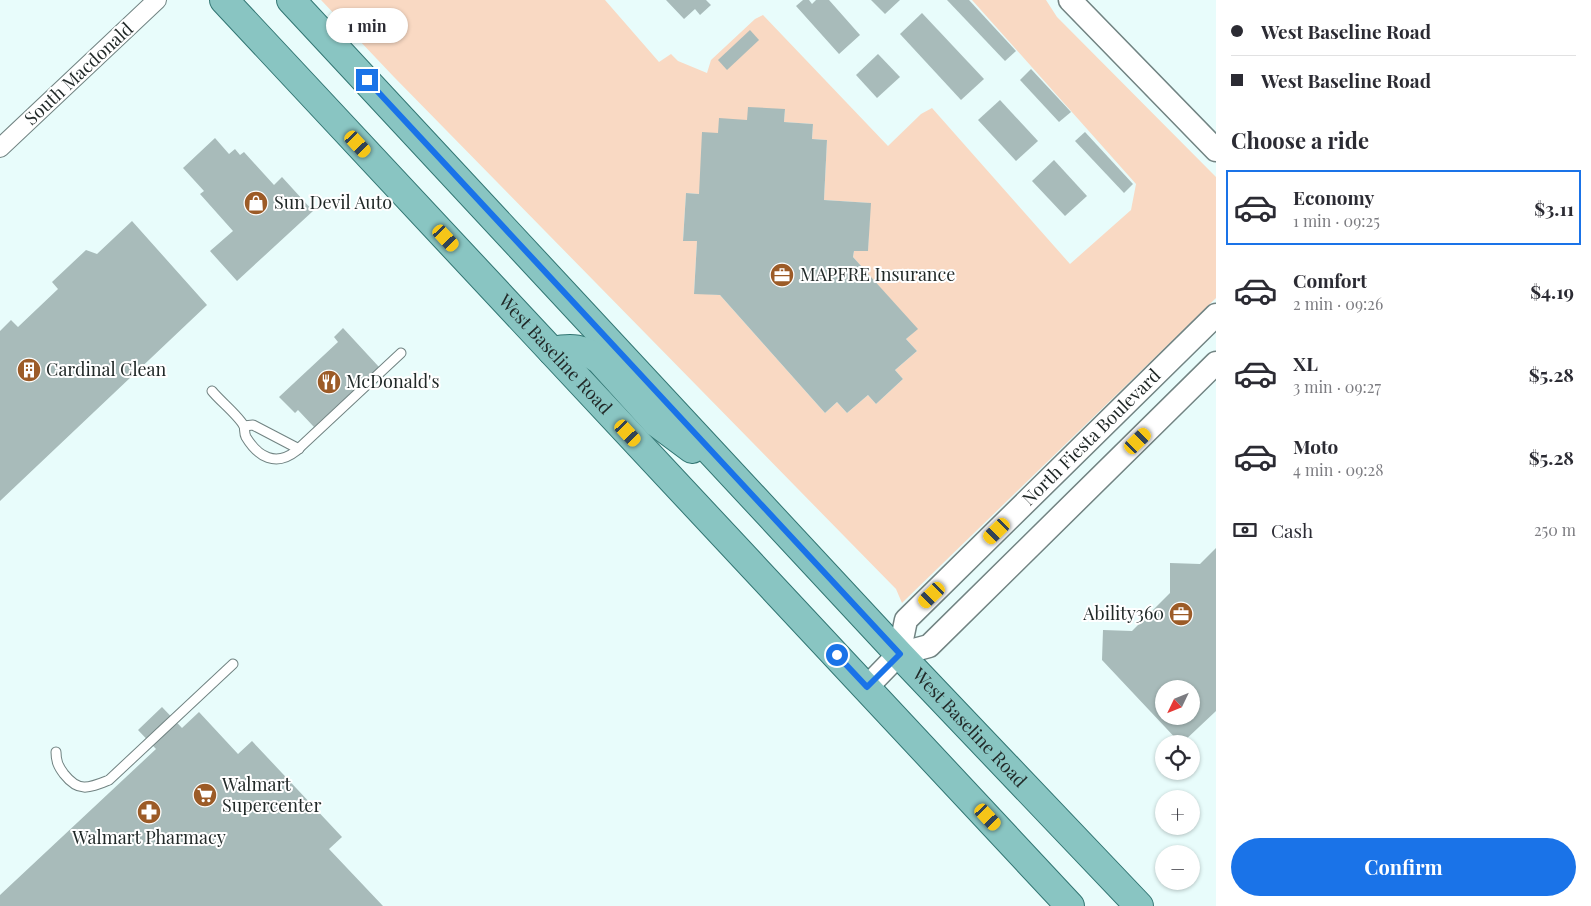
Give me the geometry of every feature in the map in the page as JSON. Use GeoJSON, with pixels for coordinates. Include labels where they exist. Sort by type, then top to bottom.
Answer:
{"type":"FeatureCollection","features":[{"type":"Feature","properties":{"kind":"main road","name":"West Baseline Road"},"geometry":{"type":"LineString","coordinates":[[224,0],[1070,906]]}},
{"type":"Feature","properties":{"kind":"main road","name":"West Baseline Road"},"geometry":{"type":"LineString","coordinates":[[291,0],[900,654],[1139,906]]}},
{"type":"Feature","properties":{"kind":"main road"},"geometry":{"type":"LineString","coordinates":[[552,351],[573,348],[590,353],[600,360],[657,423],[750,492]]}},
{"type":"Feature","properties":{"kind":"street","name":"South Macdonald"},"geometry":{"type":"LineString","coordinates":[[0,148],[157,0]]}},
{"type":"Feature","properties":{"kind":"street"},"geometry":{"type":"LineString","coordinates":[[1070,0],[1216,150]]}},
{"type":"Feature","properties":{"kind":"street","name":"North Fiesta Boulevard"},"geometry":{"type":"LineString","coordinates":[[900,654],[906,620],[1135,397],[1216,315]]}},
{"type":"Feature","properties":{"kind":"street","name":"North Fiesta Boulevard"},"geometry":{"type":"LineString","coordinates":[[867,687],[900,654],[929,646],[1216,363]]}},
{"type":"Feature","properties":{"kind":"street"},"geometry":{"type":"LineString","coordinates":[[1135,397],[1166,414]]}},
{"type":"Feature","properties":{"kind":"lane"},"geometry":{"type":"LineString","coordinates":[[212,392],[244,426],[247,438],[270,459],[288,458],[402,353]]}},
{"type":"Feature","properties":{"kind":"lane"},"geometry":{"type":"LineString","coordinates":[[244,426],[253,425],[299,449]]}},
{"type":"Feature","properties":{"kind":"lane"},"geometry":{"type":"LineString","coordinates":[[56,752],[56,762],[71,782],[80,787],[91,787],[109,780],[233,664]]}},
{"type":"Feature","properties":{"kind":"shaded area"},"geometry":{"type":"Polygon","coordinates":[[[321,0],[605,0],[659,62],[671,54],[678,61],[707,73],[711,60],[755,19],[763,15],[888,146],[921,114],[932,108],[1070,264],[1131,210],[1136,184],[972,0],[1046,0],[1057,17],[1216,177],[1216,298],[902,603],[896,589],[394,77],[321,0]],[[785,109],[747,120],[718,133],[699,194],[686,193],[683,240],[697,241],[694,293],[720,295],[825,413],[837,402],[847,413],[868,395],[876,404],[903,379],[895,370],[917,351],[906,339],[917,329],[853,257],[854,251],[868,251],[870,203],[824,200],[827,140],[812,139],[813,124],[784,122],[785,109]]]}},
{"type":"Feature","properties":{"kind":"building"},"geometry":{"type":"Polygon","coordinates":[[[666,0],[706,0],[711,5],[700,15],[695,9],[684,19],[666,0]]]}},
{"type":"Feature","properties":{"kind":"building"},"geometry":{"type":"Polygon","coordinates":[[[803,0],[809,0],[812,4],[816,0],[829,0],[860,35],[839,54],[796,6],[803,0]]]}},
{"type":"Feature","properties":{"kind":"building"},"geometry":{"type":"Polygon","coordinates":[[[871,0],[900,0],[885,14],[871,0]]]}},
{"type":"Feature","properties":{"kind":"building"},"geometry":{"type":"Polygon","coordinates":[[[947,0],[969,0],[1016,51],[1005,61],[947,0]]]}},
{"type":"Feature","properties":{"kind":"building"},"geometry":{"type":"Polygon","coordinates":[[[922,13],[984,79],[961,100],[900,34],[922,13]]]}},
{"type":"Feature","properties":{"kind":"building"},"geometry":{"type":"Polygon","coordinates":[[[750,30],[759,40],[727,70],[718,60],[750,30]]]}},
{"type":"Feature","properties":{"kind":"building"},"geometry":{"type":"Polygon","coordinates":[[[878,54],[900,77],[877,98],[856,75],[878,54]]]}},
{"type":"Feature","properties":{"kind":"building"},"geometry":{"type":"Polygon","coordinates":[[[1031,69],[1071,112],[1059,122],[1020,80],[1031,69]]]}},
{"type":"Feature","properties":{"kind":"building"},"geometry":{"type":"Polygon","coordinates":[[[1000,100],[1038,141],[1016,161],[978,120],[1000,100]]]}},
{"type":"Feature","properties":{"kind":"building","name":"MAPFRE Insurance"},"geometry":{"type":"Polygon","coordinates":[[[748,107],[785,109],[784,122],[813,124],[812,139],[827,140],[824,200],[871,203],[868,251],[854,251],[853,257],[918,329],[906,339],[917,351],[895,370],[903,379],[876,404],[868,395],[847,413],[837,402],[825,413],[720,295],[694,294],[697,241],[683,241],[686,193],[699,194],[702,132],[718,133],[719,118],[747,120],[748,107]]]}},
{"type":"Feature","properties":{"kind":"building"},"geometry":{"type":"Polygon","coordinates":[[[1085,132],[1133,184],[1124,193],[1075,141],[1085,132]]]}},
{"type":"Feature","properties":{"kind":"building","name":"Sun Devil Auto"},"geometry":{"type":"Polygon","coordinates":[[[215,138],[229,154],[235,149],[240,155],[244,152],[274,185],[282,177],[313,211],[237,281],[210,251],[233,231],[200,194],[204,191],[183,168],[215,138]]]}},
{"type":"Feature","properties":{"kind":"building"},"geometry":{"type":"Polygon","coordinates":[[[1054,160],[1087,196],[1065,216],[1032,181],[1054,160]]]}},
{"type":"Feature","properties":{"kind":"building"},"geometry":{"type":"Polygon","coordinates":[[[132,221],[207,305],[0,501],[0,331],[11,320],[18,327],[58,289],[52,282],[86,250],[97,254],[132,221]]]}},
{"type":"Feature","properties":{"kind":"building","name":"McDonald's"},"geometry":{"type":"Polygon","coordinates":[[[343,328],[379,367],[314,427],[298,410],[295,413],[279,397],[338,342],[334,337],[343,328]]]}},
{"type":"Feature","properties":{"kind":"building"},"geometry":{"type":"Polygon","coordinates":[[[1216,548],[1216,711],[1191,735],[1173,735],[1163,725],[1200,725],[1200,680],[1155,680],[1155,716],[1102,660],[1103,630],[1132,631],[1170,593],[1170,563],[1200,564],[1216,548]]]}},
{"type":"Feature","properties":{"kind":"building","name":"Walmart Supercenter"},"geometry":{"type":"Polygon","coordinates":[[[162,707],[182,728],[199,712],[238,754],[252,741],[342,837],[329,849],[383,906],[0,906],[0,895],[156,749],[138,730],[162,707]]]}},
{"type":"Feature","properties":{"kind":"place","name":"Sun Devil Auto"},"geometry":{"type":"Point","coordinates":[256,203]}},
{"type":"Feature","properties":{"kind":"place","name":"MAPFRE Insurance"},"geometry":{"type":"Point","coordinates":[782,275]}},
{"type":"Feature","properties":{"kind":"place","name":"Cardinal Clean"},"geometry":{"type":"Point","coordinates":[29,370]}},
{"type":"Feature","properties":{"kind":"place","name":"McDonald's"},"geometry":{"type":"Point","coordinates":[329,382]}},
{"type":"Feature","properties":{"kind":"place","name":"Ability360"},"geometry":{"type":"Point","coordinates":[1181,614]}},
{"type":"Feature","properties":{"kind":"place","name":"Walmart Supercenter"},"geometry":{"type":"Point","coordinates":[205,795]}},
{"type":"Feature","properties":{"kind":"place","name":"Walmart Pharmacy"},"geometry":{"type":"Point","coordinates":[149,812]}},
{"type":"Feature","properties":{"kind":"route"},"geometry":{"type":"LineString","coordinates":[[367,80],[900,654],[867,687],[837,655]]}}]}
